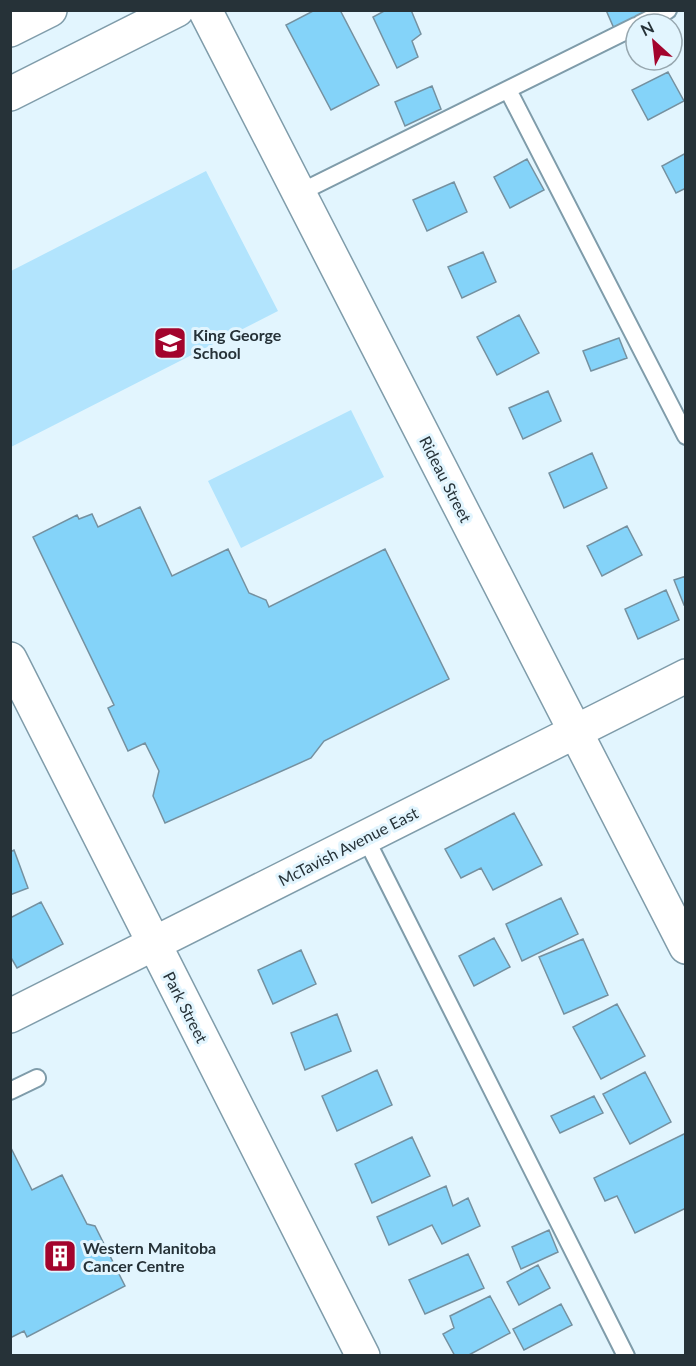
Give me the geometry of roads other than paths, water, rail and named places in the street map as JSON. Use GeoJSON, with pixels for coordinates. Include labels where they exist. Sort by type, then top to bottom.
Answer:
{"type":"FeatureCollection","features":[{"type":"Feature","properties":{"kind":"street"},"geometry":{"type":"LineString","coordinates":[[10,30],[50,10]]}},
{"type":"Feature","properties":{"kind":"street"},"geometry":{"type":"LineString","coordinates":[[10,94],[177,10]]}},
{"type":"Feature","properties":{"kind":"street","name":"Rideau Street"},"geometry":{"type":"LineString","coordinates":[[205,10],[686,947]]}},
{"type":"Feature","properties":{"kind":"street","name":"Park Street"},"geometry":{"type":"LineString","coordinates":[[10,658],[363,1356]]}},
{"type":"Feature","properties":{"kind":"street","name":"McTavish Avenue East"},"geometry":{"type":"LineString","coordinates":[[10,1016],[686,676]]}},
{"type":"Feature","properties":{"kind":"lane"},"geometry":{"type":"LineString","coordinates":[[299,193],[624,32]]}},
{"type":"Feature","properties":{"kind":"lane"},"geometry":{"type":"LineString","coordinates":[[508,90],[686,436]]}},
{"type":"Feature","properties":{"kind":"lane"},"geometry":{"type":"LineString","coordinates":[[365,837],[626,1356]]}},
{"type":"Feature","properties":{"kind":"lane"},"geometry":{"type":"LineString","coordinates":[[10,1091],[38,1078]]}},
{"type":"Feature","properties":{"kind":"place","name":"King George School"},"geometry":{"type":"Point","coordinates":[170,343]}},
{"type":"Feature","properties":{"kind":"place","name":"Western Manitoba Cancer Centre"},"geometry":{"type":"Point","coordinates":[60,1256]}}]}
